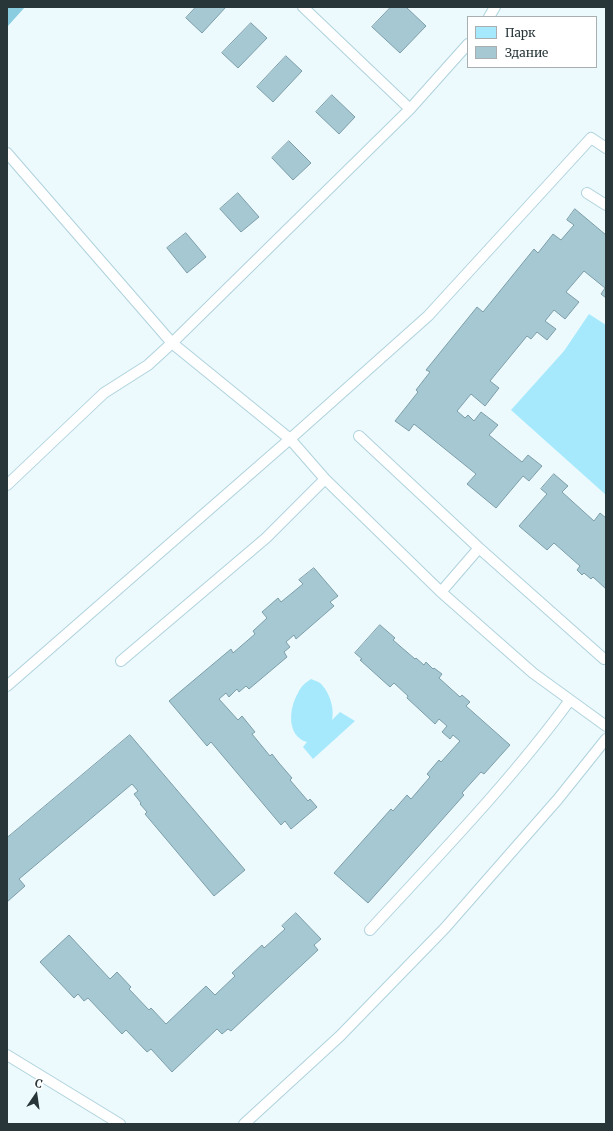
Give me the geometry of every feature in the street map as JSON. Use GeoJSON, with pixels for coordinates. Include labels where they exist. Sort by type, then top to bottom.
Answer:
{"type":"FeatureCollection","features":[{"type":"Feature","properties":{"kind":"lane"},"geometry":{"type":"LineString","coordinates":[[303,7],[410,109]]}},
{"type":"Feature","properties":{"kind":"lane"},"geometry":{"type":"LineString","coordinates":[[490,16],[495,7]]}},
{"type":"Feature","properties":{"kind":"lane"},"geometry":{"type":"LineString","coordinates":[[7,486],[104,393],[148,365],[172,343],[410,109],[467,45]]}},
{"type":"Feature","properties":{"kind":"lane"},"geometry":{"type":"LineString","coordinates":[[7,686],[290,439],[428,316],[591,138],[606,148]]}},
{"type":"Feature","properties":{"kind":"lane"},"geometry":{"type":"LineString","coordinates":[[7,153],[172,343],[290,439],[325,479],[440,592],[533,673],[606,726]]}},
{"type":"Feature","properties":{"kind":"lane"},"geometry":{"type":"LineString","coordinates":[[587,193],[606,205]]}},
{"type":"Feature","properties":{"kind":"lane"},"geometry":{"type":"LineString","coordinates":[[359,436],[479,548],[604,659]]}},
{"type":"Feature","properties":{"kind":"lane"},"geometry":{"type":"LineString","coordinates":[[121,661],[266,538],[325,479]]}},
{"type":"Feature","properties":{"kind":"lane"},"geometry":{"type":"LineString","coordinates":[[440,592],[479,548]]}},
{"type":"Feature","properties":{"kind":"lane"},"geometry":{"type":"LineString","coordinates":[[370,930],[484,806],[550,728],[570,700]]}},
{"type":"Feature","properties":{"kind":"lane"},"geometry":{"type":"LineString","coordinates":[[244,1124],[340,1036],[445,928],[558,799],[606,739]]}},
{"type":"Feature","properties":{"kind":"lane"},"geometry":{"type":"LineString","coordinates":[[7,1055],[120,1124]]}},
{"type":"Feature","properties":{"kind":"green space"},"geometry":{"type":"Polygon","coordinates":[[[589,314],[606,325],[606,495],[511,410],[564,351],[589,314]]]}},
{"type":"Feature","properties":{"kind":"green space"},"geometry":{"type":"Polygon","coordinates":[[[311,679],[320,683],[329,695],[333,710],[332,720],[340,712],[355,721],[313,759],[303,747],[307,742],[300,739],[295,734],[291,721],[291,714],[295,699],[305,683],[311,679]]]}},
{"type":"Feature","properties":{"kind":"shaded area"},"geometry":{"type":"Polygon","coordinates":[[[7,7],[25,7],[7,27],[7,7]]]}},
{"type":"Feature","properties":{"kind":"building"},"geometry":{"type":"Polygon","coordinates":[[[196,7],[226,7],[202,33],[186,18],[196,7]]]}},
{"type":"Feature","properties":{"kind":"building"},"geometry":{"type":"Polygon","coordinates":[[[391,7],[406,7],[426,26],[400,53],[372,27],[391,7]]]}},
{"type":"Feature","properties":{"kind":"building"},"geometry":{"type":"Polygon","coordinates":[[[251,23],[267,38],[238,68],[222,53],[251,23]]]}},
{"type":"Feature","properties":{"kind":"building"},"geometry":{"type":"Polygon","coordinates":[[[286,56],[302,71],[273,102],[257,87],[286,56]]]}},
{"type":"Feature","properties":{"kind":"building"},"geometry":{"type":"Polygon","coordinates":[[[332,95],[355,117],[339,134],[316,112],[332,95]]]}},
{"type":"Feature","properties":{"kind":"building"},"geometry":{"type":"Polygon","coordinates":[[[289,141],[311,163],[293,180],[272,158],[289,141]]]}},
{"type":"Feature","properties":{"kind":"building"},"geometry":{"type":"Polygon","coordinates":[[[238,193],[259,217],[241,232],[220,209],[238,193]]]}},
{"type":"Feature","properties":{"kind":"building"},"geometry":{"type":"Polygon","coordinates":[[[575,209],[606,235],[606,298],[601,294],[605,288],[584,271],[566,292],[579,302],[565,319],[554,310],[545,321],[556,329],[547,340],[537,332],[531,339],[527,336],[490,381],[499,388],[485,406],[471,394],[457,411],[465,418],[468,415],[474,421],[481,412],[498,425],[489,435],[522,462],[528,455],[542,466],[529,481],[523,476],[496,508],[467,484],[476,474],[414,424],[409,431],[395,421],[418,392],[416,390],[430,372],[426,370],[477,307],[483,312],[534,249],[538,253],[553,234],[561,240],[574,225],[567,220],[575,209]]]}},
{"type":"Feature","properties":{"kind":"building"},"geometry":{"type":"Polygon","coordinates":[[[186,233],[206,257],[187,273],[167,248],[186,233]]]}},
{"type":"Feature","properties":{"kind":"building"},"geometry":{"type":"Polygon","coordinates":[[[554,474],[568,486],[562,492],[594,521],[600,513],[606,518],[606,589],[593,577],[591,579],[584,573],[582,575],[577,570],[580,566],[554,543],[547,550],[519,526],[547,494],[541,489],[554,474]]]}},
{"type":"Feature","properties":{"kind":"building"},"geometry":{"type":"Polygon","coordinates":[[[314,568],[338,596],[330,602],[334,606],[296,639],[294,635],[286,642],[290,647],[284,652],[287,657],[249,689],[246,686],[239,692],[237,689],[229,697],[226,693],[219,699],[238,720],[242,716],[255,732],[252,734],[270,756],[272,754],[292,778],[290,780],[308,801],[310,799],[317,807],[291,829],[285,821],[281,825],[211,742],[207,746],[169,701],[231,649],[233,653],[255,634],[253,631],[267,618],[262,612],[278,598],[281,602],[303,584],[299,580],[314,568]]]}},
{"type":"Feature","properties":{"kind":"building"},"geometry":{"type":"Polygon","coordinates":[[[380,625],[395,638],[393,640],[415,659],[416,658],[424,665],[426,662],[433,669],[434,668],[442,674],[439,678],[460,697],[462,695],[470,702],[466,706],[510,745],[484,774],[481,772],[462,793],[464,795],[368,903],[334,873],[391,809],[393,811],[407,795],[411,799],[430,777],[427,774],[439,760],[441,762],[460,741],[453,735],[450,739],[442,732],[447,726],[439,719],[435,724],[407,698],[408,696],[394,683],[390,687],[360,660],[362,659],[355,653],[380,625]]]}},
{"type":"Feature","properties":{"kind":"building"},"geometry":{"type":"Polygon","coordinates":[[[130,735],[245,870],[214,896],[145,814],[147,812],[134,794],[138,791],[132,784],[19,879],[25,886],[7,902],[7,838],[130,735]]]}},
{"type":"Feature","properties":{"kind":"building"},"geometry":{"type":"Polygon","coordinates":[[[296,913],[321,939],[314,945],[318,950],[231,1031],[228,1029],[222,1034],[217,1029],[172,1072],[151,1049],[147,1052],[126,1030],[122,1034],[88,998],[84,1001],[78,994],[74,998],[40,962],[69,935],[110,979],[117,972],[131,987],[129,989],[149,1010],[151,1008],[166,1024],[206,986],[215,995],[235,976],[232,973],[262,945],[264,948],[285,929],[282,926],[296,913]]]}}]}
